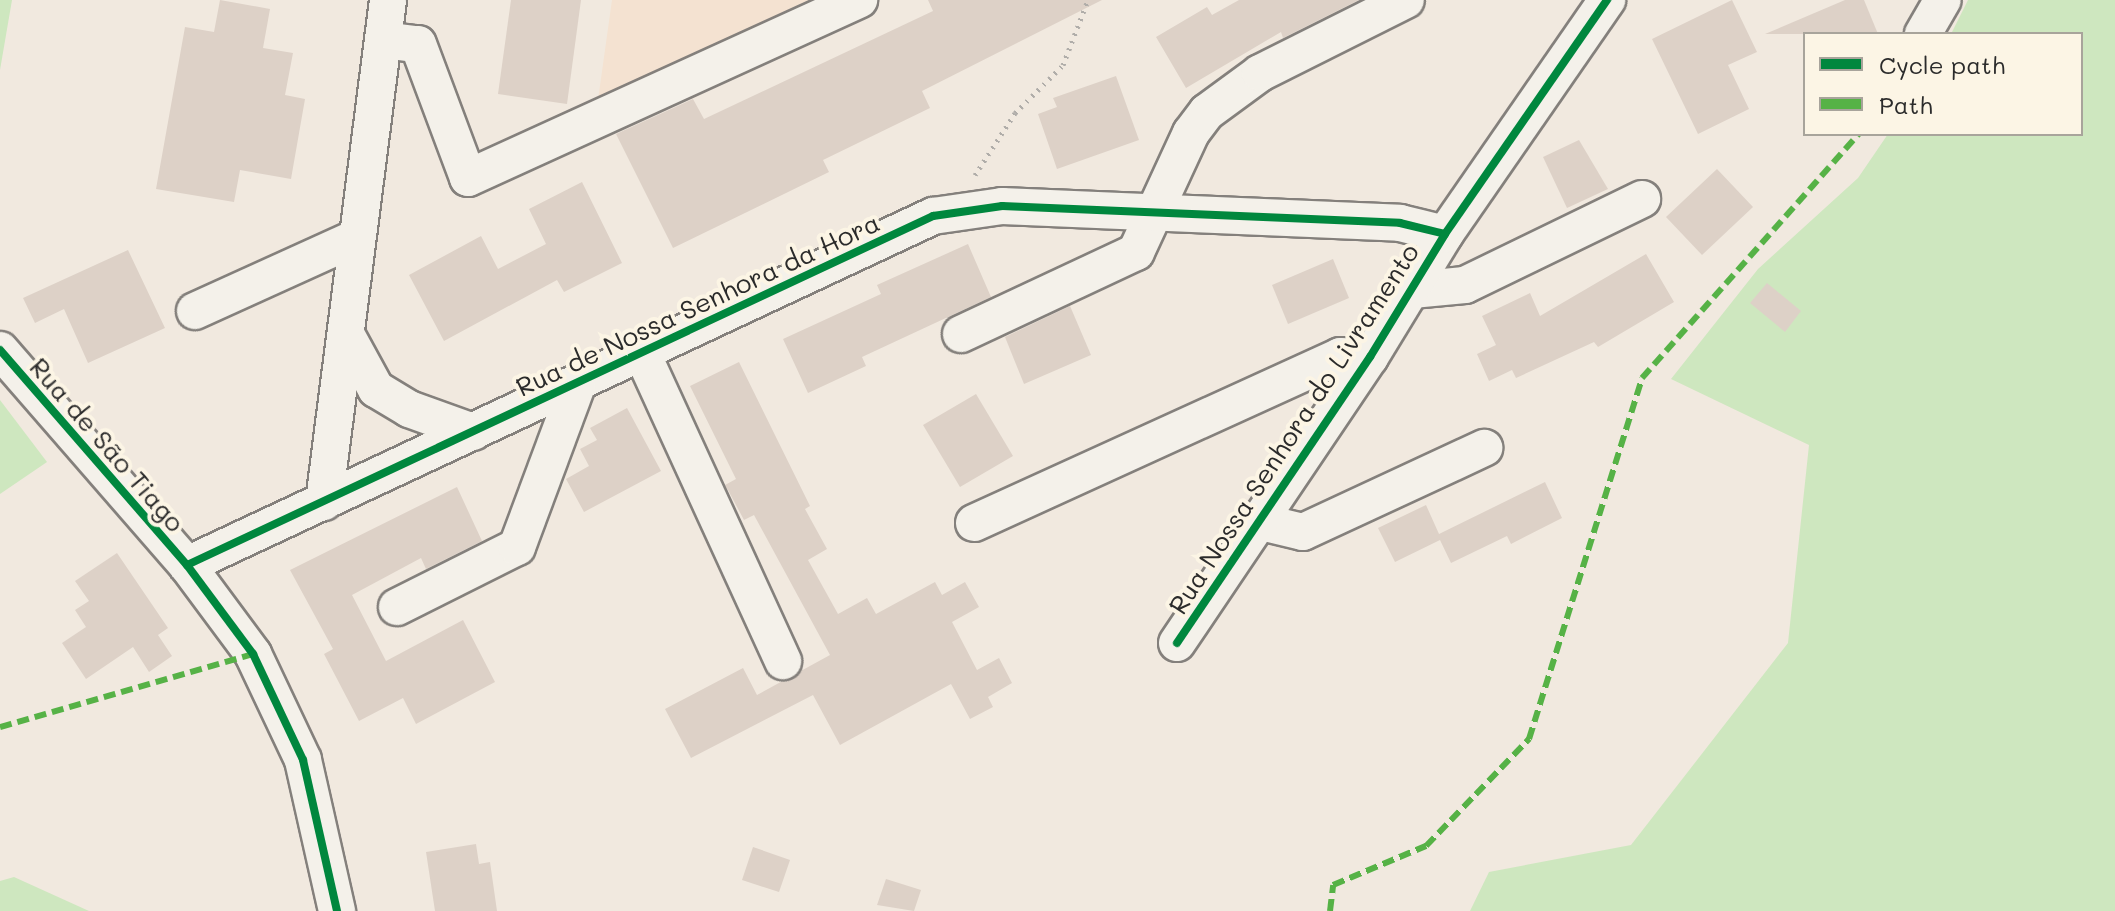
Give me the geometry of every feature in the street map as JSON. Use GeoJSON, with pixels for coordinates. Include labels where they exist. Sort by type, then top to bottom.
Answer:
{"type":"FeatureCollection","features":[{"type":"Feature","properties":{"kind":"street"},"geometry":{"type":"LineString","coordinates":[[324,502],[388,0]]}},
{"type":"Feature","properties":{"kind":"street"},"geometry":{"type":"LineString","coordinates":[[383,40],[418,44],[468,178],[859,0]]}},
{"type":"Feature","properties":{"kind":"street"},"geometry":{"type":"LineString","coordinates":[[961,334],[1136,252],[1191,133],[1226,95],[1406,0]]}},
{"type":"Feature","properties":{"kind":"street","name":"Rua Nossa Senhora do Livramento"},"geometry":{"type":"LineString","coordinates":[[1177,643],[1370,357],[1445,234],[1607,0]]}},
{"type":"Feature","properties":{"kind":"street"},"geometry":{"type":"LineString","coordinates":[[1924,32],[1943,0]]}},
{"type":"Feature","properties":{"kind":"street"},"geometry":{"type":"LineString","coordinates":[[1412,290],[1465,285],[1642,199]]}},
{"type":"Feature","properties":{"kind":"street","name":"Rua de Nossa Senhora da Hora"},"geometry":{"type":"LineString","coordinates":[[187,565],[577,386],[933,216],[1002,206],[1400,223],[1445,234]]}},
{"type":"Feature","properties":{"kind":"street"},"geometry":{"type":"LineString","coordinates":[[195,311],[356,238]]}},
{"type":"Feature","properties":{"kind":"street"},"geometry":{"type":"LineString","coordinates":[[346,334],[376,389],[409,409],[473,432]]}},
{"type":"Feature","properties":{"kind":"street","name":"Rua de São Tiago"},"geometry":{"type":"LineString","coordinates":[[0,350],[187,565],[253,654],[303,760],[337,911]]}},
{"type":"Feature","properties":{"kind":"street"},"geometry":{"type":"LineString","coordinates":[[642,353],[783,661]]}},
{"type":"Feature","properties":{"kind":"street"},"geometry":{"type":"LineString","coordinates":[[974,523],[1340,356],[1370,357]]}},
{"type":"Feature","properties":{"kind":"street"},"geometry":{"type":"LineString","coordinates":[[397,607],[517,547],[577,386]]}},
{"type":"Feature","properties":{"kind":"street"},"geometry":{"type":"LineString","coordinates":[[1257,521],[1303,532],[1484,448]]}},
{"type":"Feature","properties":{"kind":"path"},"geometry":{"type":"LineString","coordinates":[[967,210],[983,156],[1015,113],[1063,65],[1088,0]]}},
{"type":"Feature","properties":{"kind":"shaded area"},"geometry":{"type":"Polygon","coordinates":[[[612,0],[831,0],[597,107],[612,0]]]}},
{"type":"Feature","properties":{"kind":"green space"},"geometry":{"type":"Polygon","coordinates":[[[0,0],[12,0],[0,70],[0,0]]]}},
{"type":"Feature","properties":{"kind":"green space"},"geometry":{"type":"Polygon","coordinates":[[[1968,0],[2115,0],[2115,911],[1470,911],[1489,872],[1631,845],[1788,643],[1809,445],[1671,379],[1758,269],[1858,178],[1887,136],[2083,136],[2083,32],[1952,32],[1968,0]]]}},
{"type":"Feature","properties":{"kind":"green space"},"geometry":{"type":"Polygon","coordinates":[[[0,400],[47,462],[0,494],[0,400]]]}},
{"type":"Feature","properties":{"kind":"green space"},"geometry":{"type":"Polygon","coordinates":[[[14,877],[89,911],[0,911],[0,881],[14,877]]]}},
{"type":"Feature","properties":{"kind":"building"},"geometry":{"type":"Polygon","coordinates":[[[220,0],[270,9],[263,48],[293,53],[285,95],[305,99],[291,179],[240,170],[234,202],[156,189],[185,27],[214,32],[220,0]]]}},
{"type":"Feature","properties":{"kind":"building"},"geometry":{"type":"Polygon","coordinates":[[[511,0],[581,0],[567,104],[498,94],[511,0]]]}},
{"type":"Feature","properties":{"kind":"building"},"geometry":{"type":"Polygon","coordinates":[[[928,0],[1102,0],[922,91],[930,108],[823,160],[829,172],[673,248],[616,134],[693,99],[704,119],[933,11],[928,0]]]}},
{"type":"Feature","properties":{"kind":"building"},"geometry":{"type":"Polygon","coordinates":[[[1239,0],[1359,0],[1283,38],[1281,32],[1186,88],[1156,37],[1207,7],[1212,15],[1239,0]]]}},
{"type":"Feature","properties":{"kind":"building"},"geometry":{"type":"Polygon","coordinates":[[[1732,0],[1757,52],[1728,65],[1749,109],[1698,134],[1652,39],[1732,0]]]}},
{"type":"Feature","properties":{"kind":"building"},"geometry":{"type":"Polygon","coordinates":[[[1845,0],[1864,0],[1877,32],[1803,32],[1765,34],[1845,0]]]}},
{"type":"Feature","properties":{"kind":"building"},"geometry":{"type":"Polygon","coordinates":[[[1116,76],[1139,140],[1057,169],[1038,114],[1057,107],[1053,98],[1116,76]]]}},
{"type":"Feature","properties":{"kind":"building"},"geometry":{"type":"Polygon","coordinates":[[[1579,140],[1608,189],[1567,208],[1543,157],[1579,140]]]}},
{"type":"Feature","properties":{"kind":"building"},"geometry":{"type":"Polygon","coordinates":[[[1717,169],[1753,207],[1702,255],[1666,217],[1717,169]]]}},
{"type":"Feature","properties":{"kind":"building"},"geometry":{"type":"Polygon","coordinates":[[[582,182],[622,263],[564,292],[557,280],[444,341],[409,275],[481,236],[498,269],[546,244],[529,209],[582,182]]]}},
{"type":"Feature","properties":{"kind":"building"},"geometry":{"type":"Polygon","coordinates":[[[968,244],[991,297],[862,357],[866,366],[808,393],[783,339],[881,294],[877,285],[968,244]]]}},
{"type":"Feature","properties":{"kind":"building"},"geometry":{"type":"Polygon","coordinates":[[[128,250],[165,328],[88,363],[64,309],[35,323],[23,298],[128,250]]]}},
{"type":"Feature","properties":{"kind":"building"},"geometry":{"type":"Polygon","coordinates":[[[1646,254],[1674,302],[1598,347],[1594,342],[1516,378],[1512,370],[1489,381],[1477,354],[1496,345],[1482,316],[1530,293],[1540,316],[1646,254]]]}},
{"type":"Feature","properties":{"kind":"building"},"geometry":{"type":"Polygon","coordinates":[[[1333,259],[1349,298],[1288,324],[1272,285],[1333,259]]]}},
{"type":"Feature","properties":{"kind":"building"},"geometry":{"type":"Polygon","coordinates":[[[1767,283],[1801,311],[1785,332],[1750,303],[1767,283]]]}},
{"type":"Feature","properties":{"kind":"building"},"geometry":{"type":"Polygon","coordinates":[[[1070,306],[1091,355],[1024,384],[1005,337],[1070,306]]]}},
{"type":"Feature","properties":{"kind":"building"},"geometry":{"type":"Polygon","coordinates":[[[739,362],[810,506],[805,509],[827,549],[808,560],[838,614],[867,598],[876,614],[935,582],[942,595],[965,582],[979,607],[952,622],[977,670],[999,658],[1012,683],[988,697],[993,707],[970,719],[951,684],[840,745],[813,695],[691,758],[665,709],[743,668],[757,695],[830,655],[754,515],[744,520],[725,485],[736,479],[690,386],[739,362]]]}},
{"type":"Feature","properties":{"kind":"building"},"geometry":{"type":"Polygon","coordinates":[[[976,394],[1013,456],[960,487],[923,425],[976,394]]]}},
{"type":"Feature","properties":{"kind":"building"},"geometry":{"type":"Polygon","coordinates":[[[627,408],[661,471],[584,512],[566,479],[589,466],[580,449],[597,440],[590,428],[627,408]]]}},
{"type":"Feature","properties":{"kind":"building"},"geometry":{"type":"Polygon","coordinates":[[[1545,482],[1562,518],[1511,544],[1507,536],[1451,563],[1440,540],[1395,562],[1378,528],[1426,505],[1439,534],[1545,482]]]}},
{"type":"Feature","properties":{"kind":"building"},"geometry":{"type":"Polygon","coordinates":[[[457,487],[482,541],[426,569],[421,558],[352,595],[386,661],[463,620],[495,682],[416,724],[403,698],[359,721],[324,654],[333,649],[290,570],[457,487]]]}},
{"type":"Feature","properties":{"kind":"building"},"geometry":{"type":"Polygon","coordinates":[[[117,553],[168,628],[158,635],[172,656],[149,672],[133,647],[86,679],[62,643],[86,627],[75,610],[89,601],[75,581],[117,553]]]}},
{"type":"Feature","properties":{"kind":"building"},"geometry":{"type":"Polygon","coordinates":[[[476,844],[479,864],[490,862],[497,911],[435,911],[426,852],[476,844]]]}},
{"type":"Feature","properties":{"kind":"building"},"geometry":{"type":"Polygon","coordinates":[[[753,847],[790,860],[779,892],[742,880],[753,847]]]}},
{"type":"Feature","properties":{"kind":"building"},"geometry":{"type":"Polygon","coordinates":[[[886,879],[921,890],[914,911],[877,905],[886,879]]]}},
{"type":"Feature","properties":{"kind":"marked path"},"geometry":{"type":"LineString","coordinates":[[1330,911],[1333,885],[1426,846],[1529,739],[1642,378],[1857,136]]}},
{"type":"Feature","properties":{"kind":"marked path"},"geometry":{"type":"LineString","coordinates":[[0,727],[253,654]]}},
{"type":"Feature","properties":{"kind":"cycle path"},"geometry":{"type":"LineString","coordinates":[[1177,643],[1370,357],[1445,234],[1607,0]]}},
{"type":"Feature","properties":{"kind":"cycle path"},"geometry":{"type":"LineString","coordinates":[[187,565],[933,216],[1002,206],[1400,223],[1445,234]]}},
{"type":"Feature","properties":{"kind":"cycle path"},"geometry":{"type":"LineString","coordinates":[[0,350],[187,565],[253,654],[303,760],[337,911]]}}]}
